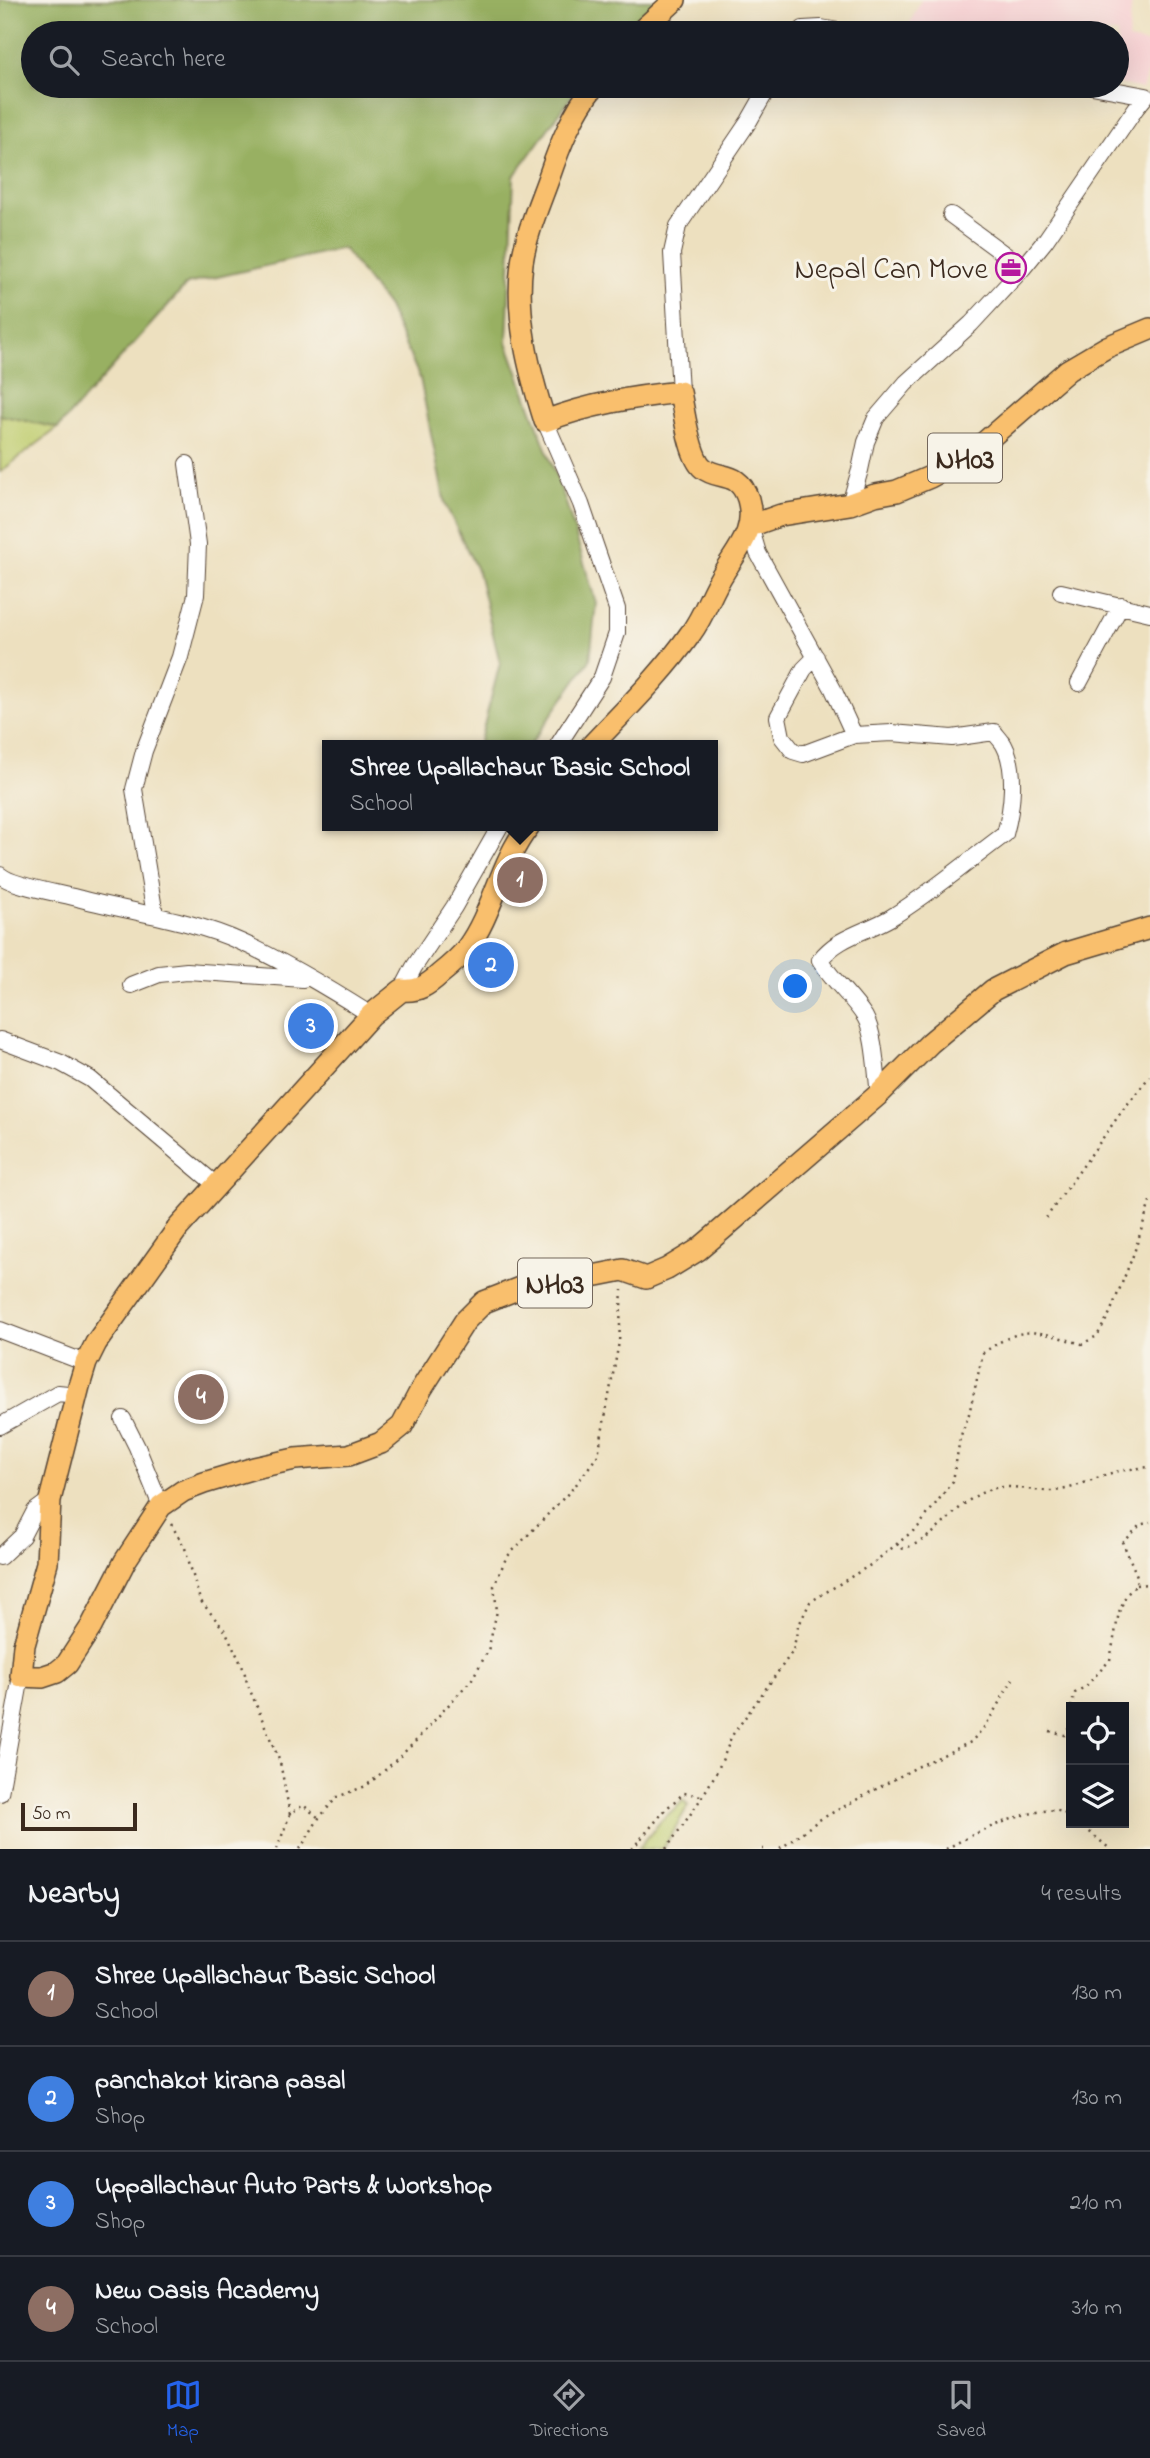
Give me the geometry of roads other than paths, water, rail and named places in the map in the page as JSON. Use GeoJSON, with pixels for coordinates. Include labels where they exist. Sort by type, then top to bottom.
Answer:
{"type":"FeatureCollection","features":[{"type":"Feature","properties":{"kind":"main road"},"geometry":{"type":"LineString","coordinates":[[652,21],[675,0]]}},
{"type":"Feature","properties":{"kind":"main road"},"geometry":{"type":"LineString","coordinates":[[585,98],[555,161],[530,229],[522,263],[520,302],[529,372],[545,421],[577,409],[617,399],[680,392],[694,456],[703,468],[734,478],[741,486],[749,502],[750,526],[736,556],[724,570],[706,611],[691,633],[673,657],[597,740]]}},
{"type":"Feature","properties":{"kind":"main road","name":"NH03"},"geometry":{"type":"LineString","coordinates":[[750,526],[780,514],[850,504],[918,482],[970,455],[1068,370],[1107,347],[1150,329]]}},
{"type":"Feature","properties":{"kind":"main road"},"geometry":{"type":"LineString","coordinates":[[21,1676],[24,1645],[47,1563],[50,1500],[86,1363],[96,1343],[178,1228],[371,1015],[402,990],[413,991],[428,984],[468,946],[498,881],[525,831]]}},
{"type":"Feature","properties":{"kind":"main road","name":"NH03"},"geometry":{"type":"LineString","coordinates":[[21,1676],[42,1677],[57,1672],[67,1664],[91,1627],[125,1562],[161,1506],[183,1491],[295,1459],[349,1455],[381,1443],[402,1426],[422,1388],[465,1321],[484,1302],[525,1286],[552,1284],[623,1269],[646,1278],[667,1269],[698,1250],[879,1094],[930,1043],[993,990],[1066,953],[1150,928]]}},
{"type":"Feature","properties":{"kind":"street"},"geometry":{"type":"LineString","coordinates":[[1129,92],[1149,96]]}},
{"type":"Feature","properties":{"kind":"street"},"geometry":{"type":"LineString","coordinates":[[850,504],[866,442],[876,418],[906,383],[971,324],[1023,268],[1045,241],[1136,108],[1149,96]]}},
{"type":"Feature","properties":{"kind":"street"},"geometry":{"type":"LineString","coordinates":[[680,392],[672,253],[678,226],[762,98]]}},
{"type":"Feature","properties":{"kind":"street"},"geometry":{"type":"LineString","coordinates":[[951,215],[1023,268]]}},
{"type":"Feature","properties":{"kind":"street"},"geometry":{"type":"LineString","coordinates":[[545,421],[581,504],[617,610],[617,633],[602,677],[561,740]]}},
{"type":"Feature","properties":{"kind":"street"},"geometry":{"type":"LineString","coordinates":[[155,915],[134,789],[144,751],[180,657],[196,595],[198,544],[187,464]]}},
{"type":"Feature","properties":{"kind":"street"},"geometry":{"type":"LineString","coordinates":[[750,526],[758,553],[834,689],[854,735]]}},
{"type":"Feature","properties":{"kind":"street"},"geometry":{"type":"LineString","coordinates":[[1061,592],[1150,613]]}},
{"type":"Feature","properties":{"kind":"street"},"geometry":{"type":"LineString","coordinates":[[1079,683],[1121,605]]}},
{"type":"Feature","properties":{"kind":"street"},"geometry":{"type":"LineString","coordinates":[[816,657],[804,669],[778,718],[782,737],[793,751],[803,754],[854,735],[891,733],[952,738],[994,732],[1005,746],[1012,774],[1011,813],[1005,834],[889,919],[850,936],[828,950],[820,960],[828,975],[851,997],[867,1020],[879,1094]]}},
{"type":"Feature","properties":{"kind":"street"},"geometry":{"type":"LineString","coordinates":[[402,990],[497,831]]}},
{"type":"Feature","properties":{"kind":"street"},"geometry":{"type":"LineString","coordinates":[[1,879],[155,915],[240,941],[371,1015]]}},
{"type":"Feature","properties":{"kind":"street"},"geometry":{"type":"LineString","coordinates":[[131,985],[159,974],[187,971],[313,980]]}},
{"type":"Feature","properties":{"kind":"street"},"geometry":{"type":"LineString","coordinates":[[0,1040],[61,1063],[90,1079],[216,1185]]}},
{"type":"Feature","properties":{"kind":"street"},"geometry":{"type":"LineString","coordinates":[[0,1329],[86,1363]]}},
{"type":"Feature","properties":{"kind":"street"},"geometry":{"type":"LineString","coordinates":[[0,1426],[58,1393],[77,1395]]}},
{"type":"Feature","properties":{"kind":"street"},"geometry":{"type":"LineString","coordinates":[[122,1419],[137,1447],[161,1506]]}},
{"type":"Feature","properties":{"kind":"street"},"geometry":{"type":"LineString","coordinates":[[0,1557],[22,1535],[35,1511],[50,1500]]}},
{"type":"Feature","properties":{"kind":"street"},"geometry":{"type":"LineString","coordinates":[[0,1793],[21,1676]]}},
{"type":"Feature","properties":{"kind":"place","name":"Nepal Can Move"},"geometry":{"type":"Point","coordinates":[1011,268]}},
{"type":"Feature","properties":{"kind":"place","name":"Shree Upallachaur Basic School"},"geometry":{"type":"Point","coordinates":[520,880]}},
{"type":"Feature","properties":{"kind":"place","name":"panchakot kirana pasal"},"geometry":{"type":"Point","coordinates":[491,965]}},
{"type":"Feature","properties":{"kind":"place","name":"Uppallachaur Auto Parts & Workshop"},"geometry":{"type":"Point","coordinates":[311,1026]}},
{"type":"Feature","properties":{"kind":"place","name":"New Oasis Academy"},"geometry":{"type":"Point","coordinates":[201,1397]}}]}
